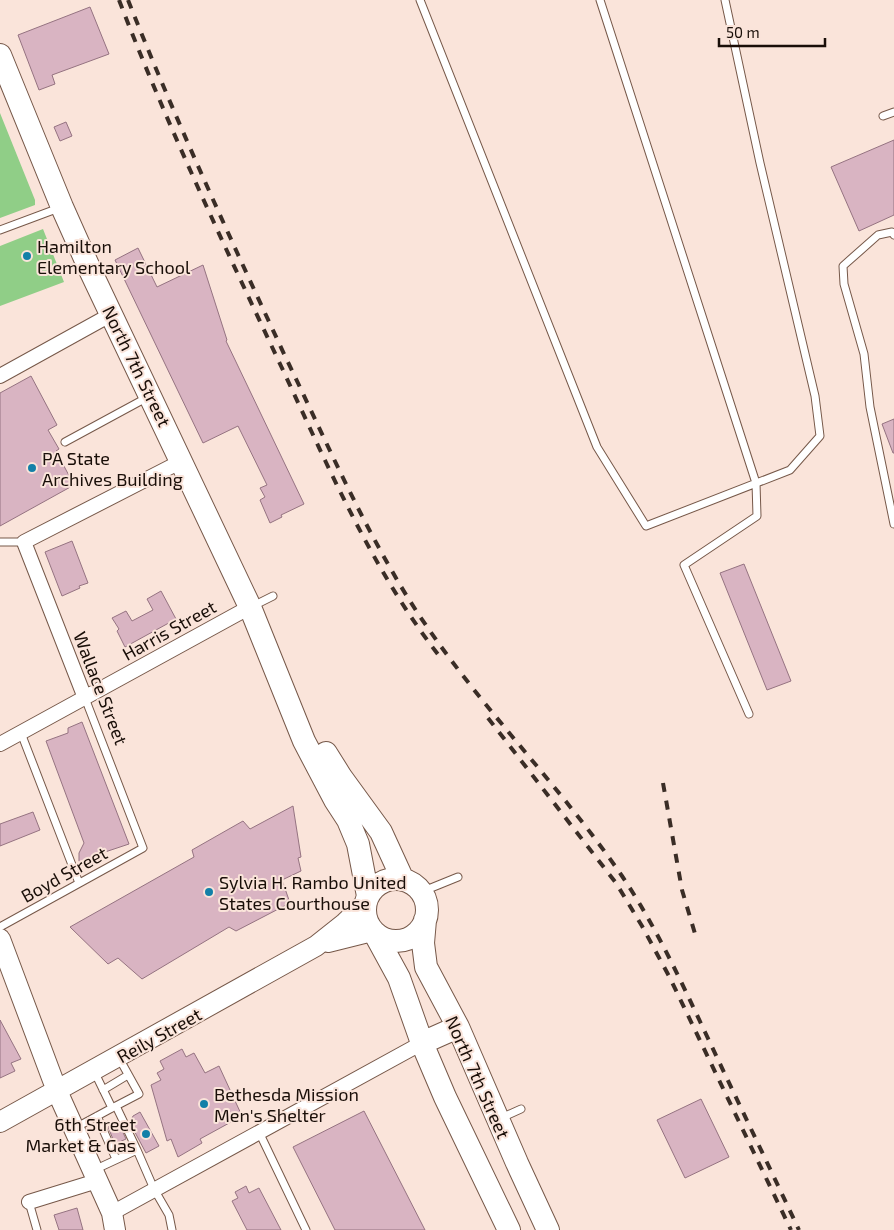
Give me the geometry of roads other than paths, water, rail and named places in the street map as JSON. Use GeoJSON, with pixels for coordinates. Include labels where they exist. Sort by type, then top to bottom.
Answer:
{"type":"FeatureCollection","features":[{"type":"Feature","properties":{"kind":"main road","name":"North 7th Street"},"geometry":{"type":"LineString","coordinates":[[0,56],[62,206],[250,607],[304,741],[352,828],[358,844],[366,900],[364,913],[367,923],[400,978],[422,1042],[445,1097],[509,1230]]}},
{"type":"Feature","properties":{"kind":"main road","name":"North 7th Street"},"geometry":{"type":"LineString","coordinates":[[279,675],[341,777],[381,832],[412,886],[426,901],[424,943],[426,967],[458,1026],[548,1230]]}},
{"type":"Feature","properties":{"kind":"main road"},"geometry":{"type":"LineString","coordinates":[[366,900],[374,887],[383,882],[393,879],[412,886]]}},
{"type":"Feature","properties":{"kind":"main road","name":"Reily Street"},"geometry":{"type":"LineString","coordinates":[[0,1122],[316,946],[345,923],[366,900]]}},
{"type":"Feature","properties":{"kind":"main road"},"geometry":{"type":"LineString","coordinates":[[374,932],[389,940],[404,940],[413,936],[425,920]]}},
{"type":"Feature","properties":{"kind":"main road","name":"Reily Street"},"geometry":{"type":"LineString","coordinates":[[316,946],[374,932]]}},
{"type":"Feature","properties":{"kind":"main road"},"geometry":{"type":"LineString","coordinates":[[0,939],[57,1091],[113,1221]]}},
{"type":"Feature","properties":{"kind":"main road"},"geometry":{"type":"LineString","coordinates":[[422,1042],[458,1026]]}},
{"type":"Feature","properties":{"kind":"street"},"geometry":{"type":"LineString","coordinates":[[0,376],[112,314]]}},
{"type":"Feature","properties":{"kind":"street"},"geometry":{"type":"LineString","coordinates":[[24,542],[182,461]]}},
{"type":"Feature","properties":{"kind":"street","name":"Wallace Street"},"geometry":{"type":"LineString","coordinates":[[24,542],[85,698]]}},
{"type":"Feature","properties":{"kind":"street","name":"Harris Street"},"geometry":{"type":"LineString","coordinates":[[0,744],[250,607]]}},
{"type":"Feature","properties":{"kind":"street"},"geometry":{"type":"LineString","coordinates":[[113,1221],[154,1189],[422,1042]]}},
{"type":"Feature","properties":{"kind":"street"},"geometry":{"type":"LineString","coordinates":[[29,1202],[95,1176]]}},
{"type":"Feature","properties":{"kind":"lane"},"geometry":{"type":"LineString","coordinates":[[420,0],[597,447],[646,526],[790,470],[820,436],[815,396],[760,163],[725,0]]}},
{"type":"Feature","properties":{"kind":"lane"},"geometry":{"type":"LineString","coordinates":[[600,0],[756,483],[757,516],[684,565],[749,714]]}},
{"type":"Feature","properties":{"kind":"lane"},"geometry":{"type":"LineString","coordinates":[[883,116],[894,112]]}},
{"type":"Feature","properties":{"kind":"lane"},"geometry":{"type":"LineString","coordinates":[[0,230],[62,206]]}},
{"type":"Feature","properties":{"kind":"lane"},"geometry":{"type":"LineString","coordinates":[[894,235],[892,232],[878,235],[843,266],[844,284],[864,354],[870,407],[894,524]]}},
{"type":"Feature","properties":{"kind":"lane"},"geometry":{"type":"LineString","coordinates":[[64,442],[150,395]]}},
{"type":"Feature","properties":{"kind":"lane"},"geometry":{"type":"LineString","coordinates":[[0,542],[24,542]]}},
{"type":"Feature","properties":{"kind":"lane"},"geometry":{"type":"LineString","coordinates":[[250,607],[273,596]]}},
{"type":"Feature","properties":{"kind":"lane","name":"Wallace Street"},"geometry":{"type":"LineString","coordinates":[[85,698],[143,848]]}},
{"type":"Feature","properties":{"kind":"lane"},"geometry":{"type":"LineString","coordinates":[[21,733],[79,883]]}},
{"type":"Feature","properties":{"kind":"lane","name":"Boyd Street"},"geometry":{"type":"LineString","coordinates":[[0,927],[143,848]]}},
{"type":"Feature","properties":{"kind":"lane"},"geometry":{"type":"LineString","coordinates":[[412,886],[458,878]]}},
{"type":"Feature","properties":{"kind":"lane"},"geometry":{"type":"LineString","coordinates":[[74,1128],[139,1094],[118,1057]]}},
{"type":"Feature","properties":{"kind":"lane"},"geometry":{"type":"LineString","coordinates":[[94,1071],[137,1150],[154,1189],[169,1215],[172,1230]]}},
{"type":"Feature","properties":{"kind":"lane"},"geometry":{"type":"LineString","coordinates":[[103,1090],[128,1076]]}},
{"type":"Feature","properties":{"kind":"lane"},"geometry":{"type":"LineString","coordinates":[[499,1119],[521,1109]]}},
{"type":"Feature","properties":{"kind":"lane"},"geometry":{"type":"LineString","coordinates":[[97,1116],[116,1159]]}},
{"type":"Feature","properties":{"kind":"lane"},"geometry":{"type":"LineString","coordinates":[[259,1132],[306,1230]]}},
{"type":"Feature","properties":{"kind":"lane"},"geometry":{"type":"LineString","coordinates":[[95,1176],[116,1159],[137,1150]]}},
{"type":"Feature","properties":{"kind":"lane"},"geometry":{"type":"LineString","coordinates":[[29,1202],[37,1230]]}},
{"type":"Feature","properties":{"kind":"railway"},"geometry":{"type":"LineString","coordinates":[[119,0],[137,47],[197,184],[334,479],[393,589],[440,657]]}},
{"type":"Feature","properties":{"kind":"railway"},"geometry":{"type":"LineString","coordinates":[[128,0],[184,135],[244,268],[377,545],[417,612],[444,651],[594,837],[634,895],[676,972],[799,1230]]}},
{"type":"Feature","properties":{"kind":"railway"},"geometry":{"type":"LineString","coordinates":[[488,718],[616,883],[642,926],[670,978],[791,1230]]}},
{"type":"Feature","properties":{"kind":"railway"},"geometry":{"type":"LineString","coordinates":[[663,783],[682,890],[696,937]]}},
{"type":"Feature","properties":{"kind":"place","name":"Hamilton Elementary School"},"geometry":{"type":"Point","coordinates":[27,256]}},
{"type":"Feature","properties":{"kind":"place","name":"PA State Archives Building"},"geometry":{"type":"Point","coordinates":[32,468]}},
{"type":"Feature","properties":{"kind":"place","name":"Sylvia H. Rambo United States Courthouse"},"geometry":{"type":"Point","coordinates":[209,892]}},
{"type":"Feature","properties":{"kind":"place","name":"Bethesda Mission Men's Shelter"},"geometry":{"type":"Point","coordinates":[204,1104]}},
{"type":"Feature","properties":{"kind":"place","name":"6th Street Market & Gas"},"geometry":{"type":"Point","coordinates":[146,1134]}}]}
